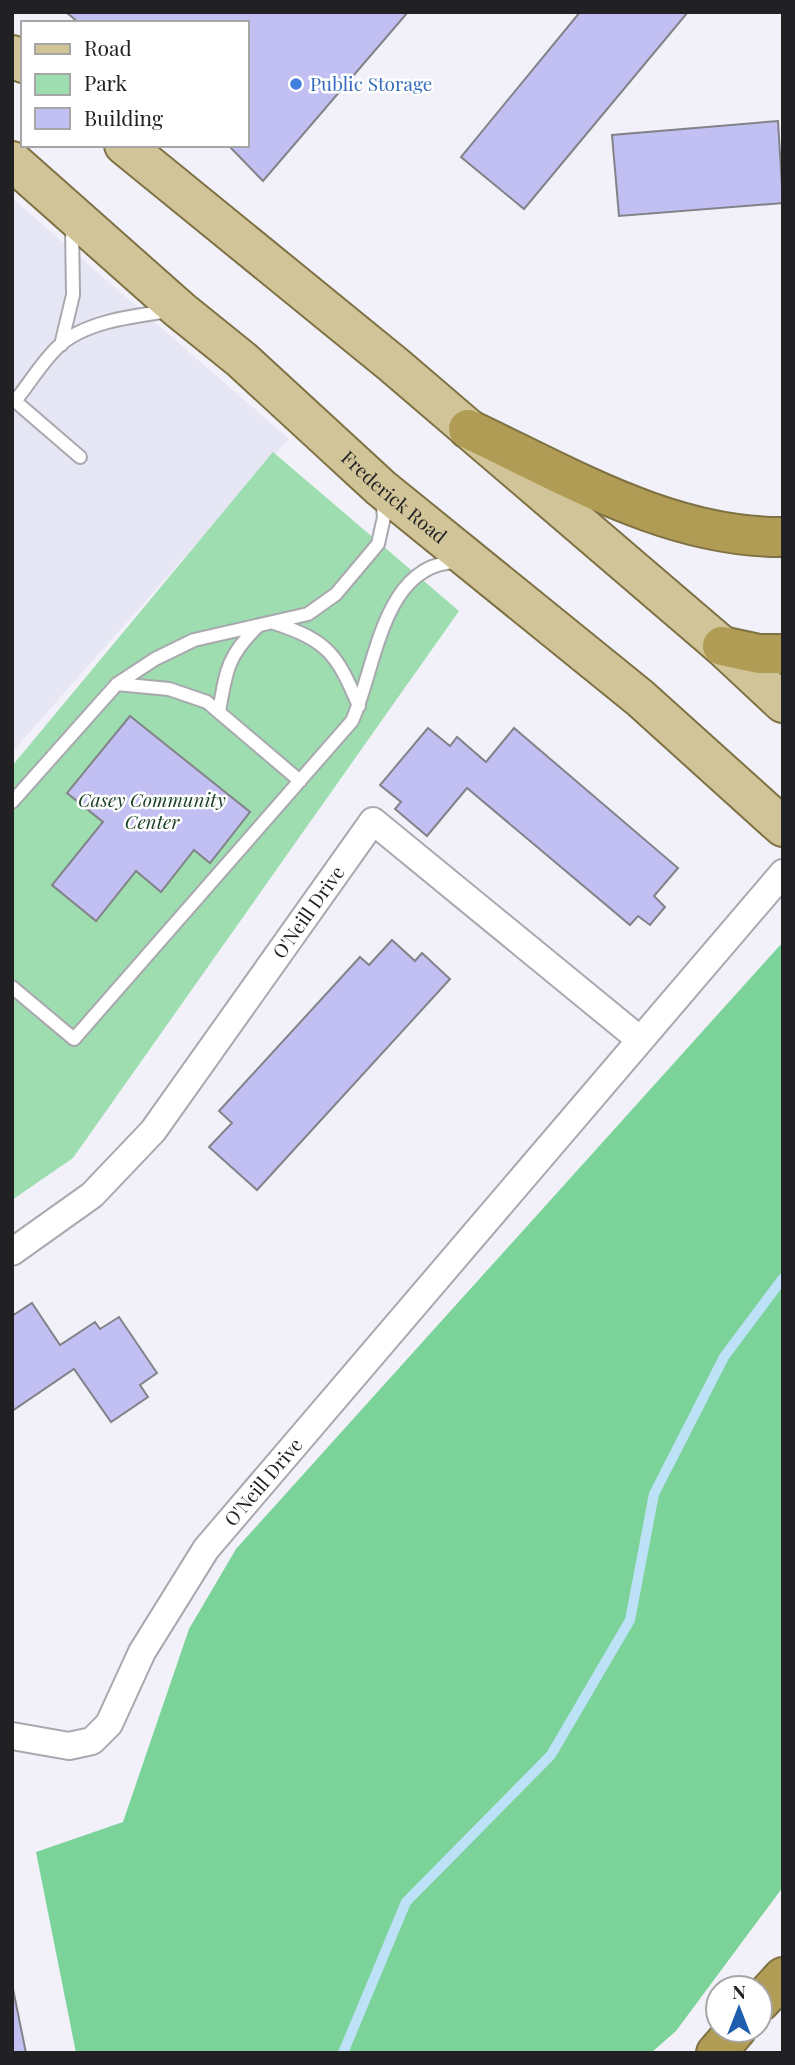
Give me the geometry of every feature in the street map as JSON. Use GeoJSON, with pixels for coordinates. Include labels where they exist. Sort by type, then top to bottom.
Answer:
{"type":"FeatureCollection","features":[{"type":"Feature","properties":{"kind":"highway"},"geometry":{"type":"LineString","coordinates":[[468,429],[642,512],[742,538],[783,537]]}},
{"type":"Feature","properties":{"kind":"highway"},"geometry":{"type":"LineString","coordinates":[[722,646],[759,654],[783,654]]}},
{"type":"Feature","properties":{"kind":"main road"},"geometry":{"type":"LineString","coordinates":[[127,147],[309,292],[722,646],[783,702]]}},
{"type":"Feature","properties":{"kind":"main road","name":"Frederick Road"},"geometry":{"type":"LineString","coordinates":[[12,161],[180,310],[242,360],[381,488],[640,698],[783,827]]}},
{"type":"Feature","properties":{"kind":"street","name":"O'Neill Drive"},"geometry":{"type":"LineString","coordinates":[[12,1252],[92,1195],[153,1131],[373,821],[639,1039]]}},
{"type":"Feature","properties":{"kind":"street","name":"O'Neill Drive"},"geometry":{"type":"LineString","coordinates":[[12,1736],[69,1746],[92,1741],[109,1724],[142,1652],[206,1549],[783,873]]}},
{"type":"Feature","properties":{"kind":"lane"},"geometry":{"type":"LineString","coordinates":[[61,345],[73,295],[75,257],[71,211]]}},
{"type":"Feature","properties":{"kind":"lane"},"geometry":{"type":"LineString","coordinates":[[80,457],[14,400],[61,345],[108,324],[180,310]]}},
{"type":"Feature","properties":{"kind":"lane"},"geometry":{"type":"LineString","coordinates":[[12,802],[117,684],[155,659],[194,640],[309,614],[336,594],[378,544],[384,517],[381,488]]}},
{"type":"Feature","properties":{"kind":"lane"},"geometry":{"type":"LineString","coordinates":[[12,987],[74,1039],[352,721],[359,706],[378,638],[391,609],[405,588],[416,576],[440,562],[473,562]]}},
{"type":"Feature","properties":{"kind":"lane"},"geometry":{"type":"LineString","coordinates":[[274,623],[307,634],[330,651],[344,671],[359,706]]}},
{"type":"Feature","properties":{"kind":"lane"},"geometry":{"type":"LineString","coordinates":[[219,712],[226,671],[238,646],[259,626]]}},
{"type":"Feature","properties":{"kind":"lane"},"geometry":{"type":"LineString","coordinates":[[117,684],[169,690],[207,702],[300,781]]}},
{"type":"Feature","properties":{"kind":"shaded area"},"geometry":{"type":"Polygon","coordinates":[[[12,198],[289,439],[12,752],[12,198]]]}},
{"type":"Feature","properties":{"kind":"green space","name":"Casey Community Center"},"geometry":{"type":"Polygon","coordinates":[[[273,452],[459,611],[73,1158],[12,1200],[12,766],[273,452]]]}},
{"type":"Feature","properties":{"kind":"green space"},"geometry":{"type":"Polygon","coordinates":[[[783,942],[783,1887],[718,1974],[704,1974],[704,1993],[676,2031],[651,2053],[76,2053],[36,1852],[123,1822],[189,1629],[236,1549],[783,942]]]}},
{"type":"Feature","properties":{"kind":"building","name":"Public Storage"},"geometry":{"type":"Polygon","coordinates":[[[66,12],[408,12],[263,181],[230,147],[248,147],[248,21],[77,21],[66,12]]]}},
{"type":"Feature","properties":{"kind":"building"},"geometry":{"type":"Polygon","coordinates":[[[580,12],[688,12],[524,209],[461,157],[580,12]]]}},
{"type":"Feature","properties":{"kind":"building"},"geometry":{"type":"Polygon","coordinates":[[[778,121],[783,203],[619,216],[612,135],[778,121]]]}},
{"type":"Feature","properties":{"kind":"building","name":"Casey Community Center"},"geometry":{"type":"Polygon","coordinates":[[[130,716],[250,812],[210,863],[194,850],[161,892],[136,871],[96,921],[52,885],[103,822],[67,793],[130,716]]]}},
{"type":"Feature","properties":{"kind":"building"},"geometry":{"type":"Polygon","coordinates":[[[428,728],[450,746],[457,737],[486,762],[514,728],[678,868],[654,896],[665,907],[650,925],[638,916],[630,925],[467,788],[427,836],[395,809],[401,802],[380,785],[428,728]]]}},
{"type":"Feature","properties":{"kind":"building"},"geometry":{"type":"Polygon","coordinates":[[[392,940],[415,961],[422,953],[450,979],[257,1190],[209,1147],[232,1123],[219,1111],[360,957],[369,965],[392,940]]]}},
{"type":"Feature","properties":{"kind":"building"},"geometry":{"type":"Polygon","coordinates":[[[32,1303],[60,1345],[95,1322],[100,1329],[119,1317],[157,1373],[140,1385],[148,1397],[111,1422],[74,1369],[12,1411],[12,1316],[32,1303]]]}},
{"type":"Feature","properties":{"kind":"building"},"geometry":{"type":"Polygon","coordinates":[[[12,1984],[26,2053],[12,2053],[12,1984]]]}},
{"type":"Feature","properties":{"kind":"waterway"},"geometry":{"type":"LineString","coordinates":[[343,2053],[406,1902],[551,1755],[630,1620],[654,1494],[724,1357],[783,1278]]}},
{"type":"Feature","properties":{"kind":"place","name":"Public Storage"},"geometry":{"type":"Point","coordinates":[296,84]}}]}
